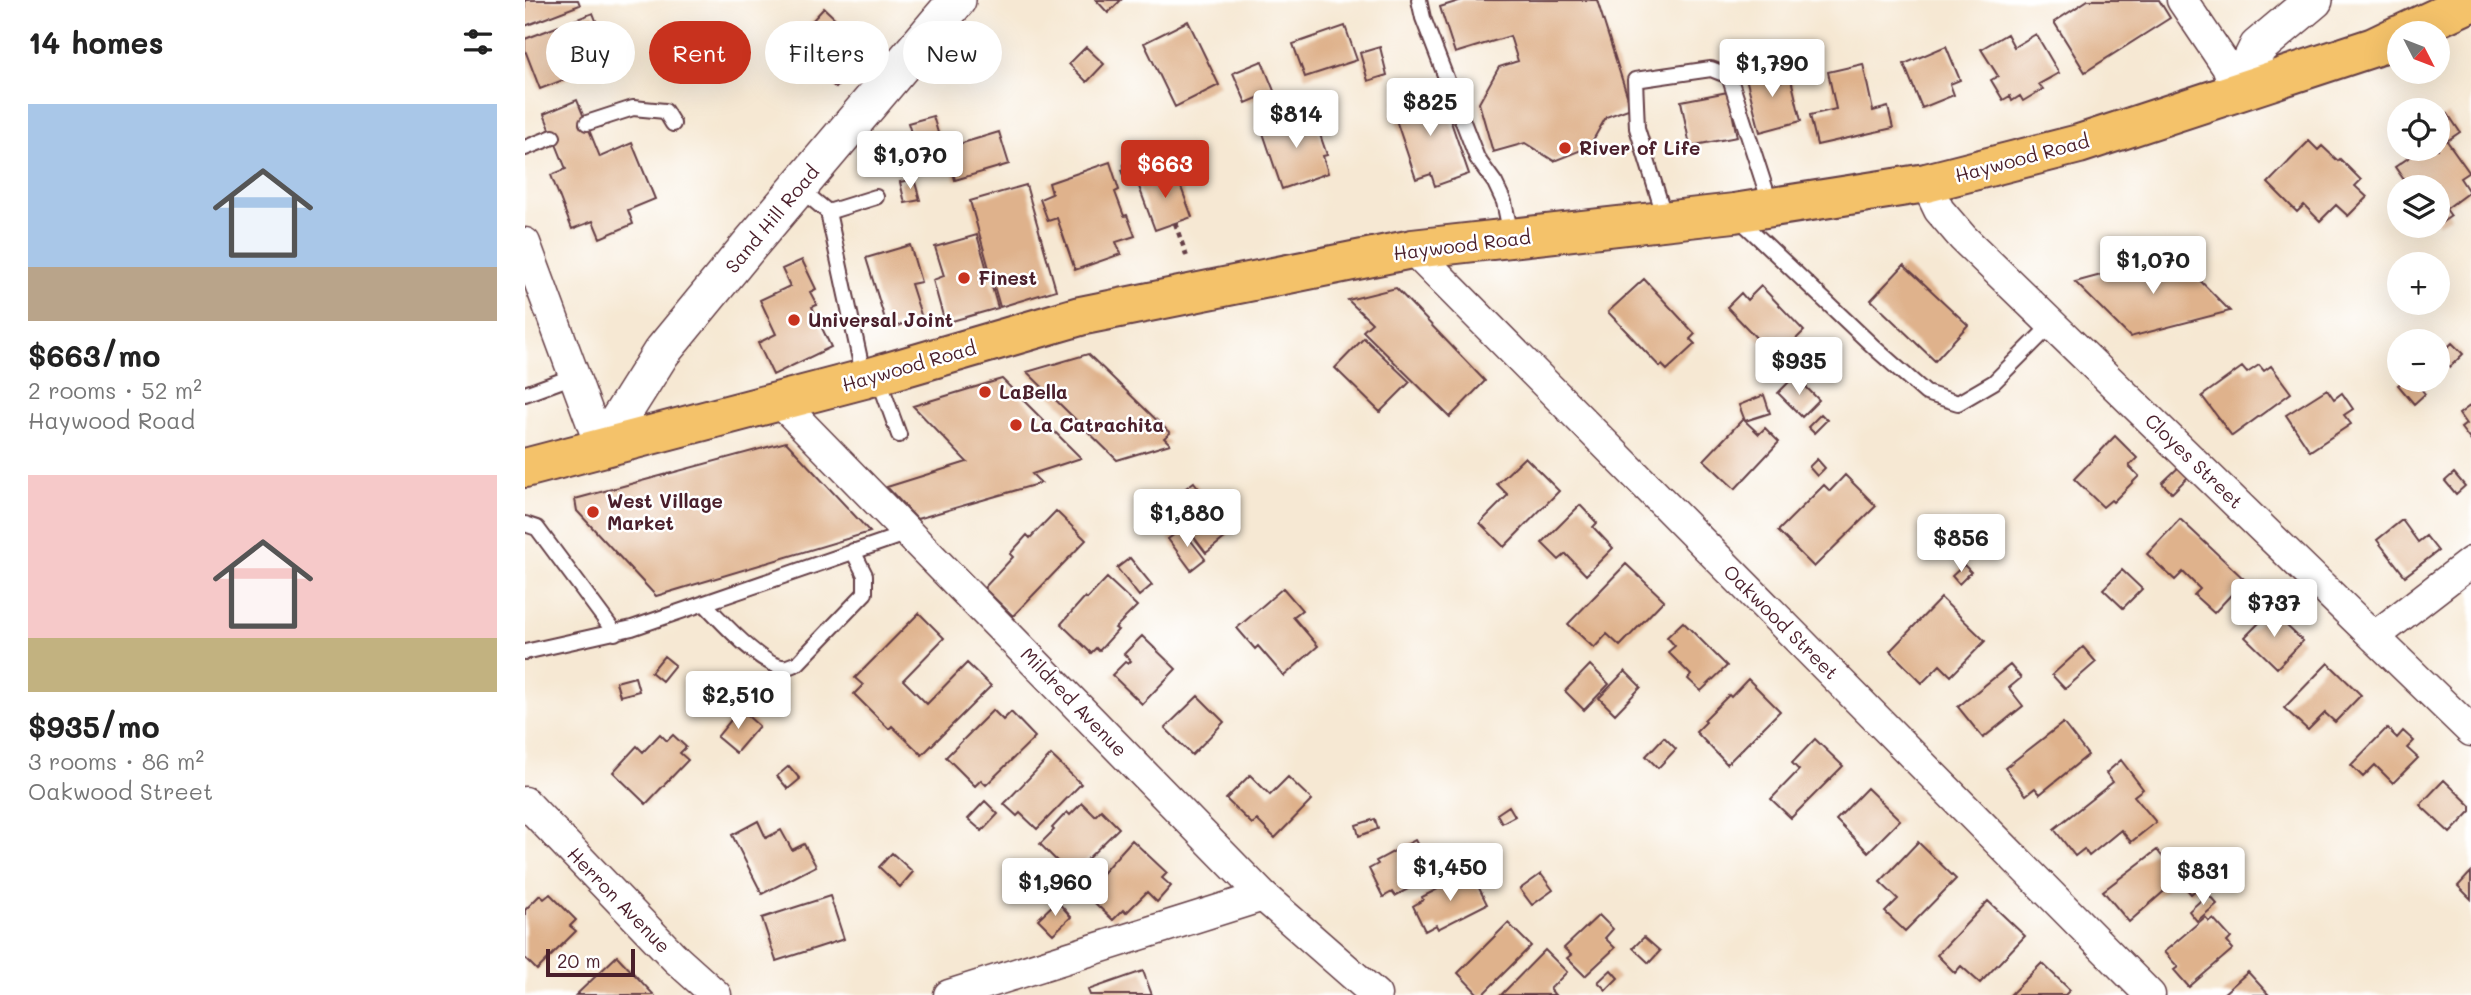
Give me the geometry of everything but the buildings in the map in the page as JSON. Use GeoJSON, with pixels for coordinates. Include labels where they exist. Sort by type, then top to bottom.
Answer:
{"type":"FeatureCollection","features":[{"type":"Feature","properties":{"kind":"main road","name":"Haywood Road"},"geometry":{"type":"LineString","coordinates":[[2429,21],[2471,2]]}},
{"type":"Feature","properties":{"kind":"main road","name":"Haywood Road"},"geometry":{"type":"LineString","coordinates":[[525,468],[780,402],[1080,316],[1412,249],[1734,213],[1926,183],[2079,144],[2387,41]]}},
{"type":"Feature","properties":{"kind":"street","name":"Sand Hill Road"},"geometry":{"type":"LineString","coordinates":[[601,448],[661,353],[957,0]]}},
{"type":"Feature","properties":{"kind":"street"},"geometry":{"type":"LineString","coordinates":[[2182,0],[2227,67],[2236,92]]}},
{"type":"Feature","properties":{"kind":"street"},"geometry":{"type":"LineString","coordinates":[[2236,92],[2258,47],[2314,0]]}},
{"type":"Feature","properties":{"kind":"street","name":"Cloyes Street"},"geometry":{"type":"LineString","coordinates":[[1926,183],[1939,210],[1963,237],[2471,732]]}},
{"type":"Feature","properties":{"kind":"street"},"geometry":{"type":"LineString","coordinates":[[525,243],[601,448]]}},
{"type":"Feature","properties":{"kind":"street","name":"Oakwood Street"},"geometry":{"type":"LineString","coordinates":[[1412,249],[2150,995]]}},
{"type":"Feature","properties":{"kind":"street","name":"Mildred Avenue"},"geometry":{"type":"LineString","coordinates":[[780,402],[1263,896],[1376,995]]}},
{"type":"Feature","properties":{"kind":"street"},"geometry":{"type":"LineString","coordinates":[[2374,637],[2471,562]]}},
{"type":"Feature","properties":{"kind":"street","name":"Herron Avenue"},"geometry":{"type":"LineString","coordinates":[[525,802],[676,959],[716,995]]}},
{"type":"Feature","properties":{"kind":"street"},"geometry":{"type":"LineString","coordinates":[[949,995],[1263,896]]}},
{"type":"Feature","properties":{"kind":"lane"},"geometry":{"type":"LineString","coordinates":[[1419,0],[1423,18],[1477,158],[1495,183],[1504,202],[1511,238]]}},
{"type":"Feature","properties":{"kind":"lane"},"geometry":{"type":"LineString","coordinates":[[1666,221],[1637,128],[1635,80],[1711,69],[1729,76],[1771,208]]}},
{"type":"Feature","properties":{"kind":"lane"},"geometry":{"type":"LineString","coordinates":[[587,123],[633,108],[665,111],[673,124]]}},
{"type":"Feature","properties":{"kind":"lane"},"geometry":{"type":"LineString","coordinates":[[525,148],[553,137]]}},
{"type":"Feature","properties":{"kind":"lane"},"geometry":{"type":"LineString","coordinates":[[798,187],[828,212],[871,377],[899,435]]}},
{"type":"Feature","properties":{"kind":"lane"},"geometry":{"type":"LineString","coordinates":[[828,212],[876,197]]}},
{"type":"Feature","properties":{"kind":"lane"},"geometry":{"type":"LineString","coordinates":[[1734,213],[1877,350],[1926,393],[1958,404],[1994,382],[2052,324]]}},
{"type":"Feature","properties":{"kind":"lane"},"geometry":{"type":"LineString","coordinates":[[525,394],[574,376]]}},
{"type":"Feature","properties":{"kind":"lane"},"geometry":{"type":"LineString","coordinates":[[525,524],[537,528],[615,633]]}},
{"type":"Feature","properties":{"kind":"lane"},"geometry":{"type":"LineString","coordinates":[[525,652],[615,633],[908,533]]}},
{"type":"Feature","properties":{"kind":"lane"},"geometry":{"type":"LineString","coordinates":[[704,603],[735,636],[771,663],[786,667],[798,663],[865,593],[865,575],[853,551]]}},
{"type":"Feature","properties":{"kind":"path"},"geometry":{"type":"LineString","coordinates":[[1126,169],[1125,165],[1130,160],[1168,148]]}},
{"type":"Feature","properties":{"kind":"path"},"geometry":{"type":"LineString","coordinates":[[1143,156],[1146,164]]}},
{"type":"Feature","properties":{"kind":"path"},"geometry":{"type":"LineString","coordinates":[[1175,223],[1188,260]]}},
{"type":"Feature","properties":{"kind":"place","name":"River of Life"},"geometry":{"type":"Point","coordinates":[1565,148]}},
{"type":"Feature","properties":{"kind":"place","name":"Finest"},"geometry":{"type":"Point","coordinates":[964,278]}},
{"type":"Feature","properties":{"kind":"place","name":"Universal Joint"},"geometry":{"type":"Point","coordinates":[794,320]}},
{"type":"Feature","properties":{"kind":"place","name":"LaBella"},"geometry":{"type":"Point","coordinates":[985,392]}},
{"type":"Feature","properties":{"kind":"place","name":"La Catrachita"},"geometry":{"type":"Point","coordinates":[1016,425]}},
{"type":"Feature","properties":{"kind":"place","name":"West Village Market"},"geometry":{"type":"Point","coordinates":[593,512]}}]}
